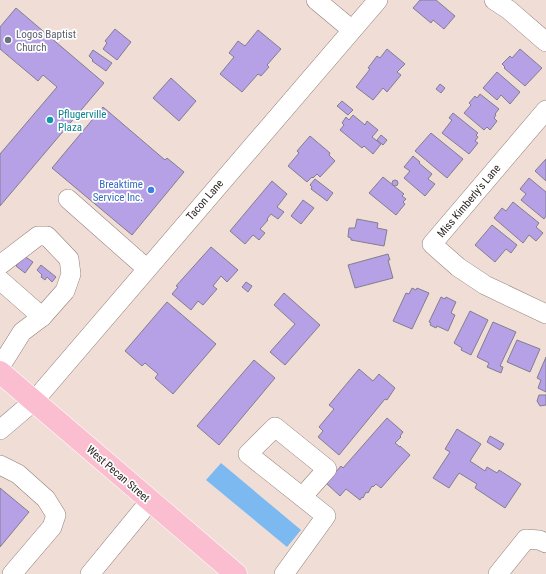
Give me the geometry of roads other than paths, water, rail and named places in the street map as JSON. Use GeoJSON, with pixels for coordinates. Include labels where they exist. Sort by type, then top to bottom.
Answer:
{"type":"FeatureCollection","features":[{"type":"Feature","properties":{"kind":"main road","name":"West Pecan Street"},"geometry":{"type":"LineString","coordinates":[[0,372],[236,574]]}},
{"type":"Feature","properties":{"kind":"street"},"geometry":{"type":"LineString","coordinates":[[316,0],[352,30]]}},
{"type":"Feature","properties":{"kind":"street","name":"Tacon Lane"},"geometry":{"type":"LineString","coordinates":[[0,430],[34,401],[146,268],[378,0]]}},
{"type":"Feature","properties":{"kind":"street"},"geometry":{"type":"LineString","coordinates":[[494,0],[509,10],[546,42]]}},
{"type":"Feature","properties":{"kind":"street","name":"Miss Kimberly's Lane"},"geometry":{"type":"LineString","coordinates":[[546,110],[432,244],[458,267],[485,285],[546,314]]}},
{"type":"Feature","properties":{"kind":"street"},"geometry":{"type":"LineString","coordinates":[[68,199],[146,268]]}},
{"type":"Feature","properties":{"kind":"street"},"geometry":{"type":"LineString","coordinates":[[0,265],[38,236],[47,236],[69,259],[71,274],[65,291],[42,317],[22,332],[0,367]]}},
{"type":"Feature","properties":{"kind":"street"},"geometry":{"type":"LineString","coordinates":[[0,280],[42,317]]}},
{"type":"Feature","properties":{"kind":"street"},"geometry":{"type":"LineString","coordinates":[[0,464],[18,474],[46,499],[56,515],[52,527],[12,574]]}},
{"type":"Feature","properties":{"kind":"street"},"geometry":{"type":"LineString","coordinates":[[284,574],[326,516],[302,497]]}},
{"type":"Feature","properties":{"kind":"street"},"geometry":{"type":"LineString","coordinates":[[90,574],[150,501]]}},
{"type":"Feature","properties":{"kind":"street"},"geometry":{"type":"LineString","coordinates":[[498,574],[526,539],[539,540],[546,543]]}},
{"type":"Feature","properties":{"kind":"water"},"geometry":{"type":"Polygon","coordinates":[[[221,463],[301,530],[287,547],[206,480],[221,463]]]}},
{"type":"Feature","properties":{"kind":"place","name":"Logos Baptist Church"},"geometry":{"type":"Point","coordinates":[8,40]}},
{"type":"Feature","properties":{"kind":"place","name":"Pflugerville Plaza"},"geometry":{"type":"Point","coordinates":[50,120]}},
{"type":"Feature","properties":{"kind":"place","name":"Breaktime Service Inc."},"geometry":{"type":"Point","coordinates":[151,190]}}]}
